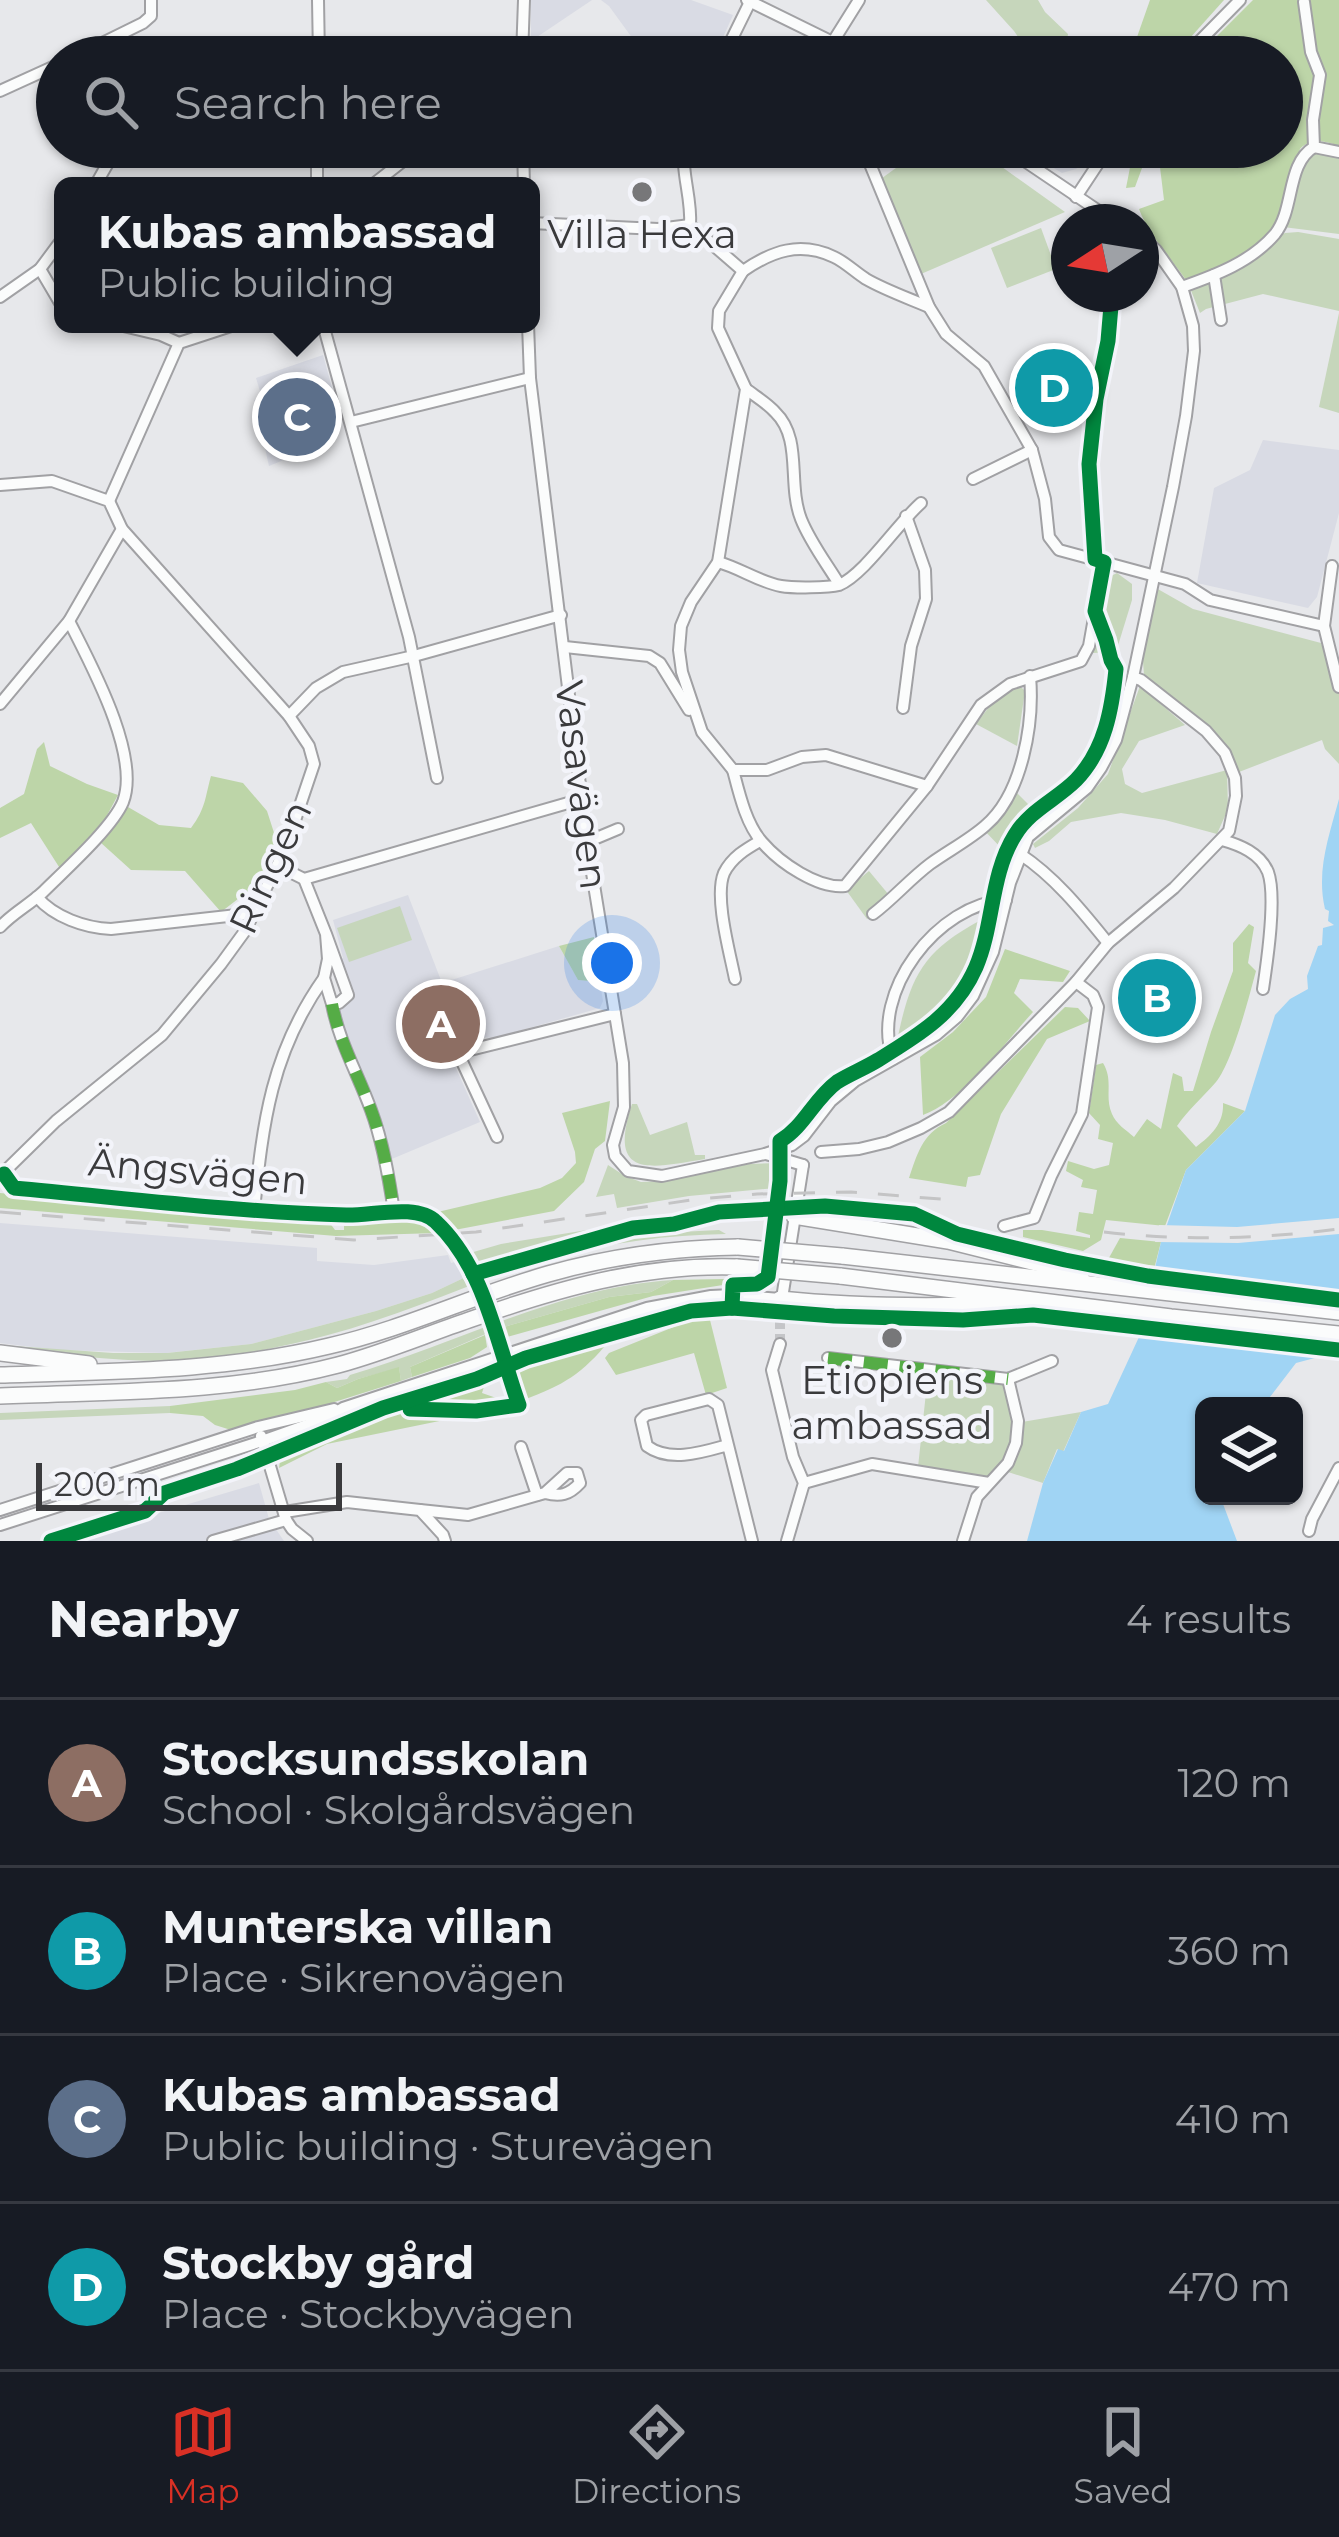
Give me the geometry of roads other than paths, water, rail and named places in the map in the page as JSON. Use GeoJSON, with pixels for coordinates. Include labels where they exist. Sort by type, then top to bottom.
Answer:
{"type":"FeatureCollection","features":[{"type":"Feature","properties":{"kind":"highway"},"geometry":{"type":"LineString","coordinates":[[794,1216],[948,1241],[1100,1285],[1339,1312]]}},
{"type":"Feature","properties":{"kind":"highway"},"geometry":{"type":"LineString","coordinates":[[0,1375],[246,1364],[400,1326],[545,1274],[660,1250],[738,1247],[1063,1275]]}},
{"type":"Feature","properties":{"kind":"highway"},"geometry":{"type":"LineString","coordinates":[[0,1396],[249,1384],[338,1365],[612,1276],[682,1267],[840,1276],[1339,1334]]}},
{"type":"Feature","properties":{"kind":"highway"},"geometry":{"type":"LineString","coordinates":[[780,1305],[1059,1303]]}},
{"type":"Feature","properties":{"kind":"highway"},"geometry":{"type":"LineString","coordinates":[[0,1353],[133,1370]]}},
{"type":"Feature","properties":{"kind":"street"},"geometry":{"type":"LineString","coordinates":[[117,36],[151,16],[151,0]]}},
{"type":"Feature","properties":{"kind":"street"},"geometry":{"type":"LineString","coordinates":[[318,0],[319,36]]}},
{"type":"Feature","properties":{"kind":"street"},"geometry":{"type":"LineString","coordinates":[[523,36],[524,0]]}},
{"type":"Feature","properties":{"kind":"street"},"geometry":{"type":"LineString","coordinates":[[836,36],[859,0]]}},
{"type":"Feature","properties":{"kind":"street"},"geometry":{"type":"LineString","coordinates":[[1205,36],[1240,0]]}},
{"type":"Feature","properties":{"kind":"street"},"geometry":{"type":"LineString","coordinates":[[733,36],[748,1],[825,36]]}},
{"type":"Feature","properties":{"kind":"street"},"geometry":{"type":"LineString","coordinates":[[1304,2],[1311,52],[1320,75],[1312,120],[1314,147]]}},
{"type":"Feature","properties":{"kind":"street"},"geometry":{"type":"LineString","coordinates":[[0,91],[36,75]]}},
{"type":"Feature","properties":{"kind":"street"},"geometry":{"type":"LineString","coordinates":[[1303,155],[1314,147],[1339,152]]}},
{"type":"Feature","properties":{"kind":"street"},"geometry":{"type":"LineString","coordinates":[[684,168],[690,225]]}},
{"type":"Feature","properties":{"kind":"street"},"geometry":{"type":"LineString","coordinates":[[872,168],[929,307],[946,334],[984,366],[1032,450],[1049,537],[1060,550],[1185,584],[1210,600],[1324,626]]}},
{"type":"Feature","properties":{"kind":"street"},"geometry":{"type":"LineString","coordinates":[[1034,168],[1087,204]]}},
{"type":"Feature","properties":{"kind":"street"},"geometry":{"type":"LineString","coordinates":[[1076,197],[1095,168]]}},
{"type":"Feature","properties":{"kind":"street"},"geometry":{"type":"LineString","coordinates":[[1182,287],[1235,267],[1276,232],[1298,168]]}},
{"type":"Feature","properties":{"kind":"street"},"geometry":{"type":"LineString","coordinates":[[540,223],[658,229],[690,225],[743,271]]}},
{"type":"Feature","properties":{"kind":"street"},"geometry":{"type":"LineString","coordinates":[[839,584],[802,522],[792,488],[794,456],[789,433],[778,414],[746,388],[718,328],[719,311],[743,271],[762,258],[804,247],[929,307]]}},
{"type":"Feature","properties":{"kind":"street"},"geometry":{"type":"LineString","coordinates":[[0,297],[40,269],[54,250]]}},
{"type":"Feature","properties":{"kind":"street"},"geometry":{"type":"LineString","coordinates":[[0,1510],[258,1427],[343,1408],[647,1308],[711,1296],[780,1305],[799,1163],[791,1152],[793,1145],[831,1101],[855,1082],[958,1017],[974,996],[993,952],[1028,837],[1088,788],[1116,740],[1154,575],[1192,364],[1192,326],[1182,287],[1159,254]]}},
{"type":"Feature","properties":{"kind":"street"},"geometry":{"type":"LineString","coordinates":[[40,269],[54,293]]}},
{"type":"Feature","properties":{"kind":"street"},"geometry":{"type":"LineString","coordinates":[[1214,275],[1221,320]]}},
{"type":"Feature","properties":{"kind":"street"},"geometry":{"type":"LineString","coordinates":[[153,333],[178,343],[209,333]]}},
{"type":"Feature","properties":{"kind":"street"},"geometry":{"type":"LineString","coordinates":[[326,333],[414,656],[437,778]]}},
{"type":"Feature","properties":{"kind":"street","name":"Vasavägen"},"geometry":{"type":"LineString","coordinates":[[528,333],[581,799],[625,1090],[613,1145],[615,1156],[628,1172],[662,1176],[793,1145]]}},
{"type":"Feature","properties":{"kind":"street"},"geometry":{"type":"LineString","coordinates":[[0,484],[52,482],[109,502],[178,343]]}},
{"type":"Feature","properties":{"kind":"street"},"geometry":{"type":"LineString","coordinates":[[351,422],[530,378]]}},
{"type":"Feature","properties":{"kind":"street"},"geometry":{"type":"LineString","coordinates":[[702,732],[682,672],[680,638],[691,602],[718,562],[746,388]]}},
{"type":"Feature","properties":{"kind":"street"},"geometry":{"type":"LineString","coordinates":[[974,479],[1032,450]]}},
{"type":"Feature","properties":{"kind":"street","name":"Ringen"},"geometry":{"type":"LineString","coordinates":[[2,1175],[56,1121],[162,1035],[221,964],[255,914],[278,866],[314,764],[309,746],[289,716],[122,530],[109,502]]}},
{"type":"Feature","properties":{"kind":"street"},"geometry":{"type":"LineString","coordinates":[[718,562],[783,587],[839,584],[921,503]]}},
{"type":"Feature","properties":{"kind":"street"},"geometry":{"type":"LineString","coordinates":[[903,709],[911,646],[926,599],[925,570],[906,516]]}},
{"type":"Feature","properties":{"kind":"street"},"geometry":{"type":"LineString","coordinates":[[0,704],[68,621],[122,530]]}},
{"type":"Feature","properties":{"kind":"street"},"geometry":{"type":"LineString","coordinates":[[565,647],[649,656],[660,663],[702,732],[733,770],[760,841],[829,892],[854,878],[927,786],[981,705],[1010,684],[1081,661],[1089,646],[1104,562]]}},
{"type":"Feature","properties":{"kind":"street"},"geometry":{"type":"LineString","coordinates":[[1332,566],[1324,626],[1339,687]]}},
{"type":"Feature","properties":{"kind":"street"},"geometry":{"type":"LineString","coordinates":[[289,716],[316,688],[343,672],[561,615]]}},
{"type":"Feature","properties":{"kind":"street"},"geometry":{"type":"LineString","coordinates":[[0,927],[37,897],[122,804],[127,781],[125,754],[97,675],[68,621]]}},
{"type":"Feature","properties":{"kind":"street"},"geometry":{"type":"LineString","coordinates":[[873,914],[1000,811],[1011,793],[1024,749],[1033,706],[1030,676]]}},
{"type":"Feature","properties":{"kind":"street"},"geometry":{"type":"LineString","coordinates":[[821,1152],[888,1142],[949,1112],[1108,944],[1222,840],[1233,821],[1236,796],[1233,769],[1225,753],[1206,731],[1132,677]]}},
{"type":"Feature","properties":{"kind":"street"},"geometry":{"type":"LineString","coordinates":[[733,770],[766,770],[826,754],[927,786]]}},
{"type":"Feature","properties":{"kind":"street"},"geometry":{"type":"LineString","coordinates":[[304,879],[581,799]]}},
{"type":"Feature","properties":{"kind":"street"},"geometry":{"type":"LineString","coordinates":[[587,842],[618,829]]}},
{"type":"Feature","properties":{"kind":"street"},"geometry":{"type":"LineString","coordinates":[[1222,840],[1244,846],[1268,873],[1271,892],[1263,989]]}},
{"type":"Feature","properties":{"kind":"street"},"geometry":{"type":"LineString","coordinates":[[735,979],[724,923],[723,875],[739,853],[760,841]]}},
{"type":"Feature","properties":{"kind":"street"},"geometry":{"type":"LineString","coordinates":[[1020,854],[1063,891],[1108,944]]}},
{"type":"Feature","properties":{"kind":"street"},"geometry":{"type":"LineString","coordinates":[[278,866],[304,879],[347,995],[339,1003],[332,1004],[324,978]]}},
{"type":"Feature","properties":{"kind":"street"},"geometry":{"type":"LineString","coordinates":[[37,897],[48,911],[95,928],[255,914]]}},
{"type":"Feature","properties":{"kind":"street"},"geometry":{"type":"LineString","coordinates":[[893,1058],[887,1043],[890,1016],[911,963],[929,939],[960,914],[1006,900]]}},
{"type":"Feature","properties":{"kind":"street"},"geometry":{"type":"LineString","coordinates":[[254,1210],[261,1136],[276,1072],[324,978],[326,934]]}},
{"type":"Feature","properties":{"kind":"street"},"geometry":{"type":"LineString","coordinates":[[1004,1226],[1034,1218],[1082,1114],[1098,1007],[1093,995],[1076,982]]}},
{"type":"Feature","properties":{"kind":"street","name":"Ängsvägen"},"geometry":{"type":"LineString","coordinates":[[2,1175],[14,1188],[254,1210],[353,1216],[394,1212],[371,1111],[337,1030],[332,1004]]}},
{"type":"Feature","properties":{"kind":"street"},"geometry":{"type":"LineString","coordinates":[[496,1137],[458,1053],[615,1014]]}},
{"type":"Feature","properties":{"kind":"street"},"geometry":{"type":"LineString","coordinates":[[804,1136],[817,1141],[821,1152]]}},
{"type":"Feature","properties":{"kind":"street"},"geometry":{"type":"LineString","coordinates":[[799,1163],[813,1165],[821,1152]]}},
{"type":"Feature","properties":{"kind":"street","name":"Vasavägen"},"geometry":{"type":"LineString","coordinates":[[765,1154],[799,1163]]}},
{"type":"Feature","properties":{"kind":"street"},"geometry":{"type":"LineString","coordinates":[[780,1344],[772,1370],[804,1483],[787,1541]]}},
{"type":"Feature","properties":{"kind":"street"},"geometry":{"type":"LineString","coordinates":[[828,1358],[1009,1379],[1052,1360]]}},
{"type":"Feature","properties":{"kind":"street"},"geometry":{"type":"LineString","coordinates":[[963,1541],[976,1497],[1007,1463],[1016,1443],[1018,1421],[1009,1379]]}},
{"type":"Feature","properties":{"kind":"street"},"geometry":{"type":"LineString","coordinates":[[728,1445],[676,1455],[655,1452],[646,1446],[641,1420],[709,1399],[718,1405],[728,1445],[752,1541]]}},
{"type":"Feature","properties":{"kind":"street"},"geometry":{"type":"LineString","coordinates":[[0,1525],[262,1441],[343,1408]]}},
{"type":"Feature","properties":{"kind":"street"},"geometry":{"type":"LineString","coordinates":[[258,1427],[285,1516],[307,1541]]}},
{"type":"Feature","properties":{"kind":"street"},"geometry":{"type":"LineString","coordinates":[[213,1541],[285,1516],[347,1502],[468,1515],[541,1494],[521,1447]]}},
{"type":"Feature","properties":{"kind":"street"},"geometry":{"type":"LineString","coordinates":[[804,1483],[872,1464],[989,1484]]}},
{"type":"Feature","properties":{"kind":"street"},"geometry":{"type":"LineString","coordinates":[[1309,1531],[1339,1468]]}},
{"type":"Feature","properties":{"kind":"street"},"geometry":{"type":"LineString","coordinates":[[420,1510],[446,1541]]}},
{"type":"Feature","properties":{"kind":"water"},"geometry":{"type":"Polygon","coordinates":[[[1339,799],[1339,1335],[1326,1355],[1296,1363],[1270,1397],[1195,1397],[1195,1505],[1223,1505],[1237,1541],[1027,1541],[1058,1449],[1064,1451],[1081,1412],[1108,1404],[1139,1337],[1161,1242],[1186,1170],[1245,1111],[1275,1015],[1308,989],[1307,976],[1322,945],[1323,928],[1334,925],[1325,909],[1325,854],[1339,799]]]}},
{"type":"Feature","properties":{"kind":"tunnel"},"geometry":{"type":"LineString","coordinates":[[780,1311],[780,1344]]}},
{"type":"Feature","properties":{"kind":"railway"},"geometry":{"type":"LineString","coordinates":[[0,1212],[354,1240],[476,1232],[757,1194],[851,1192],[953,1200]]}},
{"type":"Feature","properties":{"kind":"railway"},"geometry":{"type":"LineString","coordinates":[[1104,1232],[1222,1238],[1339,1229]]}},
{"type":"Feature","properties":{"kind":"place","name":"Villa Hexa"},"geometry":{"type":"Point","coordinates":[642,192]}},
{"type":"Feature","properties":{"kind":"place","name":"Stockby gård"},"geometry":{"type":"Point","coordinates":[1054,388]}},
{"type":"Feature","properties":{"kind":"place","name":"Kubas ambassad"},"geometry":{"type":"Point","coordinates":[297,417]}},
{"type":"Feature","properties":{"kind":"place","name":"Munterska villan"},"geometry":{"type":"Point","coordinates":[1157,998]}},
{"type":"Feature","properties":{"kind":"place","name":"Stocksundsskolan"},"geometry":{"type":"Point","coordinates":[441,1024]}},
{"type":"Feature","properties":{"kind":"place","name":"Etiopiens ambassad"},"geometry":{"type":"Point","coordinates":[892,1338]}}]}
